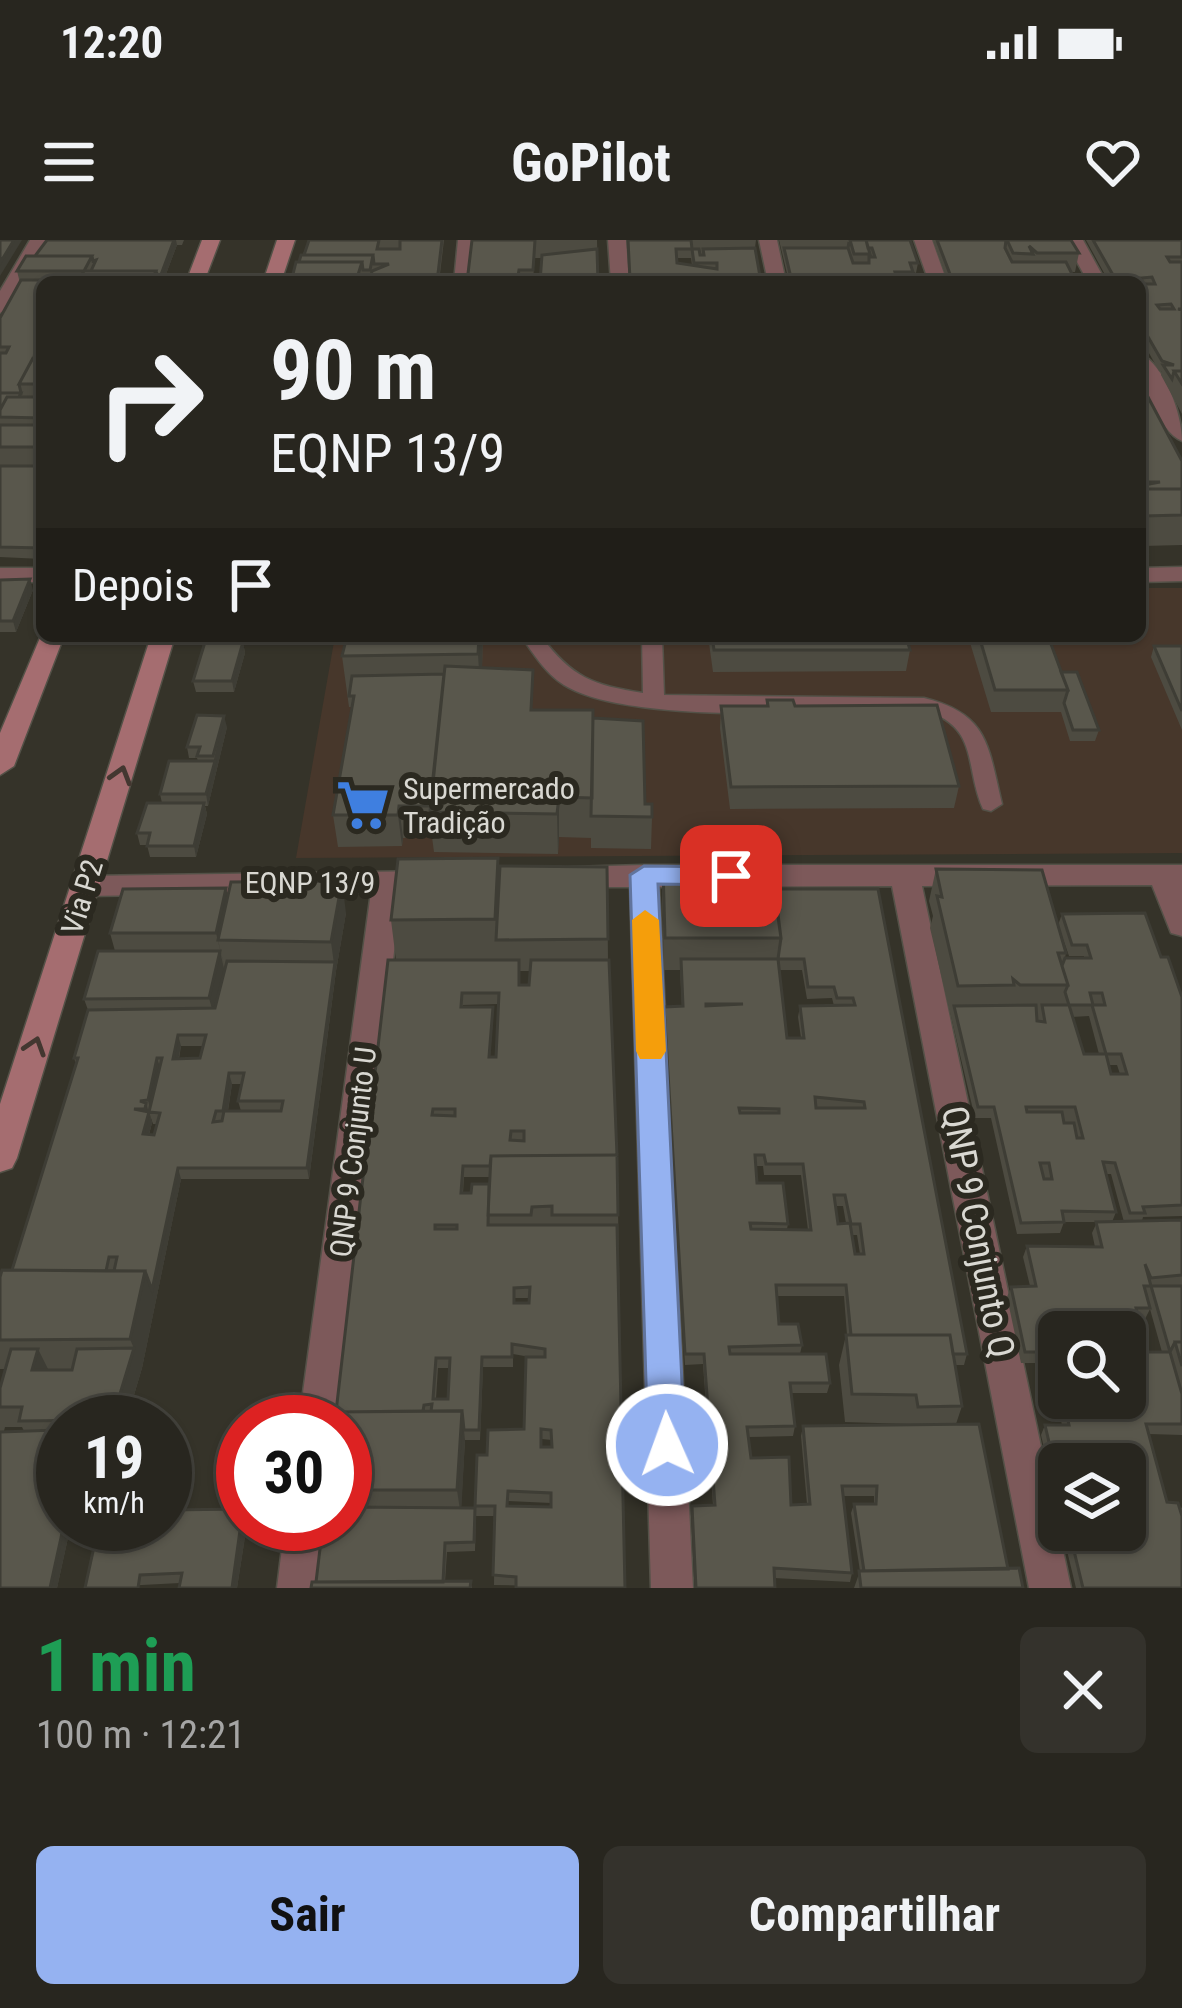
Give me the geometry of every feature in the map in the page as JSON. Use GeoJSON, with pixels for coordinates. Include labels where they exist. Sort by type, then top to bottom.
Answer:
{"type":"FeatureCollection","features":[{"type":"Feature","properties":{"kind":"main road"},"geometry":{"type":"LineString","coordinates":[[197,276],[211,240]]}},
{"type":"Feature","properties":{"kind":"main road"},"geometry":{"type":"LineString","coordinates":[[274,276],[286,240]]}},
{"type":"Feature","properties":{"kind":"main road"},"geometry":{"type":"LineString","coordinates":[[0,766],[50,642]]}},
{"type":"Feature","properties":{"kind":"main road","name":"Via P2"},"geometry":{"type":"LineString","coordinates":[[0,1158],[162,642]]}},
{"type":"Feature","properties":{"kind":"street"},"geometry":{"type":"LineString","coordinates":[[0,308],[39,240]]}},
{"type":"Feature","properties":{"kind":"street"},"geometry":{"type":"LineString","coordinates":[[464,276],[467,240]]}},
{"type":"Feature","properties":{"kind":"street"},"geometry":{"type":"LineString","coordinates":[[617,240],[620,276]]}},
{"type":"Feature","properties":{"kind":"street"},"geometry":{"type":"LineString","coordinates":[[768,240],[776,276]]}},
{"type":"Feature","properties":{"kind":"street"},"geometry":{"type":"LineString","coordinates":[[923,240],[936,276]]}},
{"type":"Feature","properties":{"kind":"street"},"geometry":{"type":"LineString","coordinates":[[1074,240],[1094,276]]}},
{"type":"Feature","properties":{"kind":"street"},"geometry":{"type":"LineString","coordinates":[[1146,370],[1182,435]]}},
{"type":"Feature","properties":{"kind":"street"},"geometry":{"type":"LineString","coordinates":[[1146,575],[1182,574]]}},
{"type":"Feature","properties":{"kind":"street"},"geometry":{"type":"LineString","coordinates":[[0,575],[36,575]]}},
{"type":"Feature","properties":{"kind":"street"},"geometry":{"type":"LineString","coordinates":[[644,875],[672,1588]]}},
{"type":"Feature","properties":{"kind":"street"},"geometry":{"type":"LineString","coordinates":[[550,878],[1173,875],[1182,925]]}},
{"type":"Feature","properties":{"kind":"street","name":"QNP 9 Conjunto Q"},"geometry":{"type":"LineString","coordinates":[[905,876],[1050,1588]]}},
{"type":"Feature","properties":{"kind":"street","name":"EQNP 13/9"},"geometry":{"type":"LineString","coordinates":[[86,886],[457,880]]}},
{"type":"Feature","properties":{"kind":"street","name":"QNP 9 Conjunto U"},"geometry":{"type":"LineString","coordinates":[[322,1395],[387,882]]}},
{"type":"Feature","properties":{"kind":"street"},"geometry":{"type":"LineString","coordinates":[[298,1588],[303,1551]]}},
{"type":"Feature","properties":{"kind":"lane"},"geometry":{"type":"LineString","coordinates":[[535,642],[547,659],[576,683],[617,695],[924,704],[951,709],[969,722],[991,803]]}},
{"type":"Feature","properties":{"kind":"lane"},"geometry":{"type":"LineString","coordinates":[[652,642],[653,699]]}},
{"type":"Feature","properties":{"kind":"shaded area"},"geometry":{"type":"Polygon","coordinates":[[[1146,588],[1182,588],[1182,853],[296,858],[334,642],[1146,642],[1146,588]]]}},
{"type":"Feature","properties":{"kind":"building"},"geometry":{"type":"Polygon","coordinates":[[[0,240],[14,240],[0,263],[0,240]]]}},
{"type":"Feature","properties":{"kind":"building"},"geometry":{"type":"Polygon","coordinates":[[[47,240],[174,240],[160,276],[156,271],[91,271],[96,260],[92,256],[35,256],[47,240]]]}},
{"type":"Feature","properties":{"kind":"building"},"geometry":{"type":"Polygon","coordinates":[[[309,240],[379,240],[377,249],[400,249],[400,240],[442,240],[438,276],[371,276],[372,271],[389,264],[374,264],[373,255],[304,255],[309,240]]]}},
{"type":"Feature","properties":{"kind":"building"},"geometry":{"type":"Polygon","coordinates":[[[472,240],[535,240],[533,270],[519,270],[518,276],[468,276],[472,240]]]}},
{"type":"Feature","properties":{"kind":"building"},"geometry":{"type":"Polygon","coordinates":[[[628,240],[691,240],[692,249],[699,249],[700,255],[703,249],[755,248],[760,276],[630,276],[628,240]],[[676,249],[677,263],[717,269],[717,263],[694,263],[692,249],[676,249]]]}},
{"type":"Feature","properties":{"kind":"building"},"geometry":{"type":"Polygon","coordinates":[[[850,240],[866,240],[870,254],[854,254],[850,240]]]}},
{"type":"Feature","properties":{"kind":"building"},"geometry":{"type":"Polygon","coordinates":[[[866,240],[910,240],[918,263],[910,263],[913,272],[895,272],[896,276],[791,276],[784,248],[848,248],[853,263],[869,263],[869,257],[875,257],[866,240]]]}},
{"type":"Feature","properties":{"kind":"building"},"geometry":{"type":"Polygon","coordinates":[[[937,240],[1006,240],[1012,262],[1066,262],[1073,276],[951,276],[937,240]]]}},
{"type":"Feature","properties":{"kind":"building"},"geometry":{"type":"Polygon","coordinates":[[[1007,240],[1071,240],[1079,253],[1037,253],[1029,246],[1033,254],[1013,253],[1007,240]]]}},
{"type":"Feature","properties":{"kind":"building"},"geometry":{"type":"Polygon","coordinates":[[[1093,240],[1182,240],[1182,257],[1167,257],[1170,262],[1182,262],[1182,309],[1178,309],[1182,310],[1182,371],[1174,371],[1172,379],[1163,365],[1174,365],[1162,361],[1146,333],[1146,284],[1155,284],[1152,277],[1114,276],[1093,240]]]}},
{"type":"Feature","properties":{"kind":"building"},"geometry":{"type":"Polygon","coordinates":[[[597,249],[598,276],[540,276],[542,255],[597,249]]]}},
{"type":"Feature","properties":{"kind":"building"},"geometry":{"type":"Polygon","coordinates":[[[301,255],[373,255],[370,270],[363,270],[362,262],[299,262],[301,255]]]}},
{"type":"Feature","properties":{"kind":"building"},"geometry":{"type":"Polygon","coordinates":[[[26,256],[92,256],[84,271],[17,271],[26,256]]]}},
{"type":"Feature","properties":{"kind":"building"},"geometry":{"type":"Polygon","coordinates":[[[296,262],[362,262],[358,276],[292,276],[296,262]]]}},
{"type":"Feature","properties":{"kind":"building"},"geometry":{"type":"Polygon","coordinates":[[[84,271],[156,271],[154,276],[81,276],[84,271]]]}},
{"type":"Feature","properties":{"kind":"building"},"geometry":{"type":"Polygon","coordinates":[[[21,280],[36,280],[36,356],[19,384],[21,393],[0,393],[0,353],[9,347],[0,347],[0,318],[21,280]]]}},
{"type":"Feature","properties":{"kind":"building"},"geometry":{"type":"Polygon","coordinates":[[[33,358],[36,384],[19,384],[33,358]]]}},
{"type":"Feature","properties":{"kind":"building"},"geometry":{"type":"Polygon","coordinates":[[[0,393],[21,393],[7,397],[0,410],[0,393]]]}},
{"type":"Feature","properties":{"kind":"building"},"geometry":{"type":"Polygon","coordinates":[[[1146,393],[1182,461],[1182,489],[1146,489],[1146,485],[1160,482],[1146,482],[1146,393]]]}},
{"type":"Feature","properties":{"kind":"building"},"geometry":{"type":"Polygon","coordinates":[[[7,397],[36,397],[36,418],[0,417],[7,397]]]}},
{"type":"Feature","properties":{"kind":"building"},"geometry":{"type":"Polygon","coordinates":[[[0,425],[36,425],[36,447],[0,447],[0,425]]]}},
{"type":"Feature","properties":{"kind":"building"},"geometry":{"type":"Polygon","coordinates":[[[0,466],[36,466],[36,548],[0,547],[0,466]]]}},
{"type":"Feature","properties":{"kind":"building"},"geometry":{"type":"Polygon","coordinates":[[[1146,489],[1182,489],[1182,515],[1146,516],[1146,489]]]}},
{"type":"Feature","properties":{"kind":"building"},"geometry":{"type":"Polygon","coordinates":[[[30,579],[13,621],[0,621],[0,580],[30,579]]]}},
{"type":"Feature","properties":{"kind":"building"},"geometry":{"type":"Polygon","coordinates":[[[205,642],[243,642],[232,681],[193,681],[205,642]]]}},
{"type":"Feature","properties":{"kind":"building"},"geometry":{"type":"Polygon","coordinates":[[[346,642],[479,642],[478,654],[342,656],[346,642]]]}},
{"type":"Feature","properties":{"kind":"building"},"geometry":{"type":"Polygon","coordinates":[[[713,642],[908,642],[910,650],[714,650],[713,642]]]}},
{"type":"Feature","properties":{"kind":"building"},"geometry":{"type":"Polygon","coordinates":[[[981,642],[1050,642],[1068,690],[995,690],[981,642]]]}},
{"type":"Feature","properties":{"kind":"building"},"geometry":{"type":"Polygon","coordinates":[[[1154,646],[1182,646],[1182,711],[1154,646]]]}},
{"type":"Feature","properties":{"kind":"building"},"geometry":{"type":"Polygon","coordinates":[[[445,666],[533,670],[531,710],[593,710],[592,798],[559,797],[557,814],[430,812],[445,666]]]}},
{"type":"Feature","properties":{"kind":"building"},"geometry":{"type":"Polygon","coordinates":[[[1061,672],[1077,672],[1099,730],[1073,730],[1061,672]]]}},
{"type":"Feature","properties":{"kind":"building"},"geometry":{"type":"Polygon","coordinates":[[[444,674],[430,806],[399,806],[398,815],[333,815],[354,696],[349,696],[352,676],[444,674]]]}},
{"type":"Feature","properties":{"kind":"building"},"geometry":{"type":"Polygon","coordinates":[[[767,700],[793,700],[795,706],[937,705],[959,786],[731,787],[721,706],[768,706],[767,700]]]}},
{"type":"Feature","properties":{"kind":"building"},"geometry":{"type":"Polygon","coordinates":[[[197,715],[224,716],[213,756],[197,756],[200,747],[187,747],[197,715]]]}},
{"type":"Feature","properties":{"kind":"building"},"geometry":{"type":"Polygon","coordinates":[[[593,718],[643,721],[645,804],[652,804],[652,817],[591,816],[593,718]]]}},
{"type":"Feature","properties":{"kind":"building"},"geometry":{"type":"Polygon","coordinates":[[[169,761],[215,761],[206,794],[160,794],[169,761]]]}},
{"type":"Feature","properties":{"kind":"building"},"geometry":{"type":"Polygon","coordinates":[[[147,803],[204,803],[194,846],[147,846],[150,833],[137,833],[147,803]]]}},
{"type":"Feature","properties":{"kind":"building"},"geometry":{"type":"Polygon","coordinates":[[[498,858],[495,919],[391,920],[398,859],[498,858]]]}},
{"type":"Feature","properties":{"kind":"building"},"geometry":{"type":"Polygon","coordinates":[[[500,866],[607,867],[608,939],[496,940],[500,866]]]}},
{"type":"Feature","properties":{"kind":"building"},"geometry":{"type":"Polygon","coordinates":[[[663,867],[772,867],[781,938],[665,938],[663,867]]]}},
{"type":"Feature","properties":{"kind":"building"},"geometry":{"type":"Polygon","coordinates":[[[936,869],[1042,870],[1066,953],[1058,953],[1068,985],[1020,985],[1013,979],[1014,985],[958,986],[937,896],[942,897],[936,869]]]}},
{"type":"Feature","properties":{"kind":"building"},"geometry":{"type":"Polygon","coordinates":[[[342,881],[331,942],[218,940],[231,882],[342,881]]]}},
{"type":"Feature","properties":{"kind":"building"},"geometry":{"type":"Polygon","coordinates":[[[226,888],[216,933],[110,933],[123,889],[226,888]]]}},
{"type":"Feature","properties":{"kind":"building"},"geometry":{"type":"Polygon","coordinates":[[[774,889],[878,889],[967,1354],[953,1354],[950,1335],[851,1335],[846,1285],[776,1285],[779,1324],[798,1324],[802,1345],[729,1347],[730,1354],[826,1354],[830,1383],[790,1383],[795,1426],[747,1427],[751,1458],[789,1457],[791,1505],[810,1504],[803,1426],[979,1424],[1008,1569],[864,1571],[854,1504],[876,1504],[877,1486],[842,1486],[852,1573],[774,1568],[775,1588],[696,1588],[692,1506],[715,1505],[704,1354],[685,1354],[664,1007],[683,1006],[681,959],[778,959],[781,938],[774,889]],[[778,959],[787,1038],[804,1038],[800,1006],[855,1005],[853,998],[837,998],[834,987],[808,987],[804,959],[778,959]],[[815,1097],[816,1108],[865,1108],[864,1102],[815,1097]],[[739,1108],[740,1113],[779,1113],[779,1109],[739,1108]],[[755,1155],[757,1183],[783,1183],[788,1224],[750,1223],[751,1229],[811,1230],[803,1164],[766,1164],[764,1155],[755,1155]],[[834,1195],[838,1224],[850,1223],[855,1254],[864,1254],[860,1224],[851,1224],[845,1195],[834,1195]]]}},
{"type":"Feature","properties":{"kind":"building"},"geometry":{"type":"Polygon","coordinates":[[[1145,913],[1161,957],[1168,957],[1182,997],[1182,1205],[1143,1207],[1145,1213],[1130,1213],[1115,1163],[1103,1162],[1116,1212],[1062,1211],[1064,1222],[1021,1223],[994,1107],[978,1107],[954,1006],[1036,1005],[1037,1021],[1045,1022],[1042,1005],[1069,1005],[1062,966],[1065,958],[1091,958],[1087,945],[1072,945],[1062,914],[1145,913]],[[1090,993],[1093,1005],[1105,1005],[1102,993],[1090,993]],[[1069,1005],[1084,1054],[1106,1054],[1092,1005],[1069,1005]],[[1106,1054],[1111,1074],[1127,1074],[1121,1054],[1106,1054]],[[1026,1107],[1027,1112],[1062,1112],[1064,1123],[1074,1123],[1077,1138],[1083,1138],[1075,1107],[1026,1107]],[[1040,1163],[1044,1179],[1052,1179],[1049,1163],[1040,1163]]]}},
{"type":"Feature","properties":{"kind":"building"},"geometry":{"type":"Polygon","coordinates":[[[98,951],[220,951],[209,998],[84,999],[98,951]]]}},
{"type":"Feature","properties":{"kind":"building"},"geometry":{"type":"Polygon","coordinates":[[[388,960],[519,960],[519,985],[529,985],[531,960],[609,960],[617,1155],[491,1156],[490,1166],[463,1166],[461,1193],[471,1193],[472,1184],[489,1184],[488,1225],[617,1225],[625,1588],[516,1588],[516,1577],[493,1575],[495,1506],[475,1506],[477,1455],[487,1455],[488,1430],[524,1429],[526,1357],[545,1357],[545,1349],[512,1344],[512,1357],[482,1357],[479,1430],[464,1430],[462,1411],[431,1411],[432,1404],[424,1405],[423,1411],[372,1412],[372,1395],[338,1395],[388,960]],[[462,993],[461,1007],[493,1007],[489,1057],[496,1057],[499,993],[462,993]],[[433,1109],[432,1115],[455,1116],[455,1109],[433,1109]],[[511,1131],[510,1140],[524,1141],[524,1131],[511,1131]],[[530,1287],[514,1288],[514,1303],[529,1303],[530,1287]],[[436,1358],[433,1399],[448,1399],[450,1358],[436,1358]],[[541,1429],[541,1447],[552,1447],[551,1430],[541,1429]],[[508,1491],[507,1506],[551,1507],[551,1493],[508,1491]]]}},
{"type":"Feature","properties":{"kind":"building"},"geometry":{"type":"Polygon","coordinates":[[[227,961],[335,962],[307,1168],[178,1168],[152,1290],[145,1271],[114,1271],[117,1257],[109,1257],[106,1271],[12,1270],[78,1058],[74,1058],[88,1010],[215,1008],[227,961]],[[178,1035],[173,1059],[200,1058],[206,1035],[178,1035]],[[157,1058],[148,1100],[140,1101],[146,1103],[145,1109],[134,1109],[149,1112],[162,1058],[157,1058]],[[229,1073],[223,1111],[216,1111],[213,1122],[222,1121],[224,1111],[281,1111],[283,1101],[238,1101],[244,1073],[229,1073]],[[149,1112],[143,1134],[154,1135],[160,1113],[149,1112]]]}},
{"type":"Feature","properties":{"kind":"building"},"geometry":{"type":"Polygon","coordinates":[[[617,1155],[618,1215],[552,1215],[552,1206],[532,1207],[531,1215],[488,1215],[491,1156],[617,1155]]]}},
{"type":"Feature","properties":{"kind":"building"},"geometry":{"type":"Polygon","coordinates":[[[1182,1220],[1182,1275],[1151,1278],[1145,1264],[1150,1308],[1038,1311],[1038,1352],[1025,1352],[1011,1287],[1036,1286],[1027,1246],[1102,1247],[1096,1222],[1182,1220]]]}},
{"type":"Feature","properties":{"kind":"building"},"geometry":{"type":"Polygon","coordinates":[[[2,1270],[145,1271],[130,1339],[0,1340],[2,1270]]]}},
{"type":"Feature","properties":{"kind":"building"},"geometry":{"type":"Polygon","coordinates":[[[1151,1286],[1182,1286],[1182,1342],[1175,1342],[1170,1352],[1151,1286]]]}},
{"type":"Feature","properties":{"kind":"building"},"geometry":{"type":"Polygon","coordinates":[[[846,1335],[950,1335],[962,1406],[918,1407],[916,1395],[852,1394],[846,1335]]]}},
{"type":"Feature","properties":{"kind":"building"},"geometry":{"type":"Polygon","coordinates":[[[134,1348],[120,1395],[36,1395],[36,1421],[19,1421],[22,1407],[0,1407],[11,1349],[38,1349],[32,1370],[72,1370],[77,1349],[134,1348]]]}},
{"type":"Feature","properties":{"kind":"building"},"geometry":{"type":"Polygon","coordinates":[[[1146,1352],[1170,1352],[1182,1394],[1182,1424],[1146,1424],[1167,1502],[1178,1503],[1182,1516],[1182,1588],[1083,1588],[1074,1551],[1146,1551],[1146,1443],[1049,1443],[1045,1425],[1069,1425],[1068,1419],[1146,1419],[1146,1352]]]}},
{"type":"Feature","properties":{"kind":"building"},"geometry":{"type":"Polygon","coordinates":[[[462,1411],[457,1490],[372,1490],[372,1412],[462,1411]]]}},
{"type":"Feature","properties":{"kind":"building"},"geometry":{"type":"Polygon","coordinates":[[[36,1431],[36,1551],[58,1551],[50,1588],[0,1588],[0,1432],[36,1431]]]}},
{"type":"Feature","properties":{"kind":"building"},"geometry":{"type":"Polygon","coordinates":[[[372,1507],[475,1508],[474,1542],[445,1543],[443,1582],[316,1582],[320,1551],[372,1551],[372,1507]]]}},
{"type":"Feature","properties":{"kind":"building"},"geometry":{"type":"Polygon","coordinates":[[[216,1509],[216,1551],[237,1551],[232,1588],[179,1588],[182,1573],[140,1575],[138,1588],[85,1588],[93,1551],[192,1551],[192,1510],[216,1509]]]}},
{"type":"Feature","properties":{"kind":"building"},"geometry":{"type":"Polygon","coordinates":[[[1019,1568],[1023,1588],[861,1588],[859,1571],[1019,1568]]]}},
{"type":"Feature","properties":{"kind":"building"},"geometry":{"type":"Polygon","coordinates":[[[471,1581],[470,1588],[311,1588],[312,1582],[471,1581]]]}},
{"type":"Feature","properties":{"kind":"slow traffic"},"geometry":{"type":"LineString","coordinates":[[645,920],[651,1051]]}},
{"type":"Feature","properties":{"kind":"place","name":"Supermercado Tradição"},"geometry":{"type":"Point","coordinates":[363,805]}},
{"type":"Feature","properties":{"kind":"route"},"geometry":{"type":"LineString","coordinates":[[667,1445],[644,875],[731,876]]}}]}
